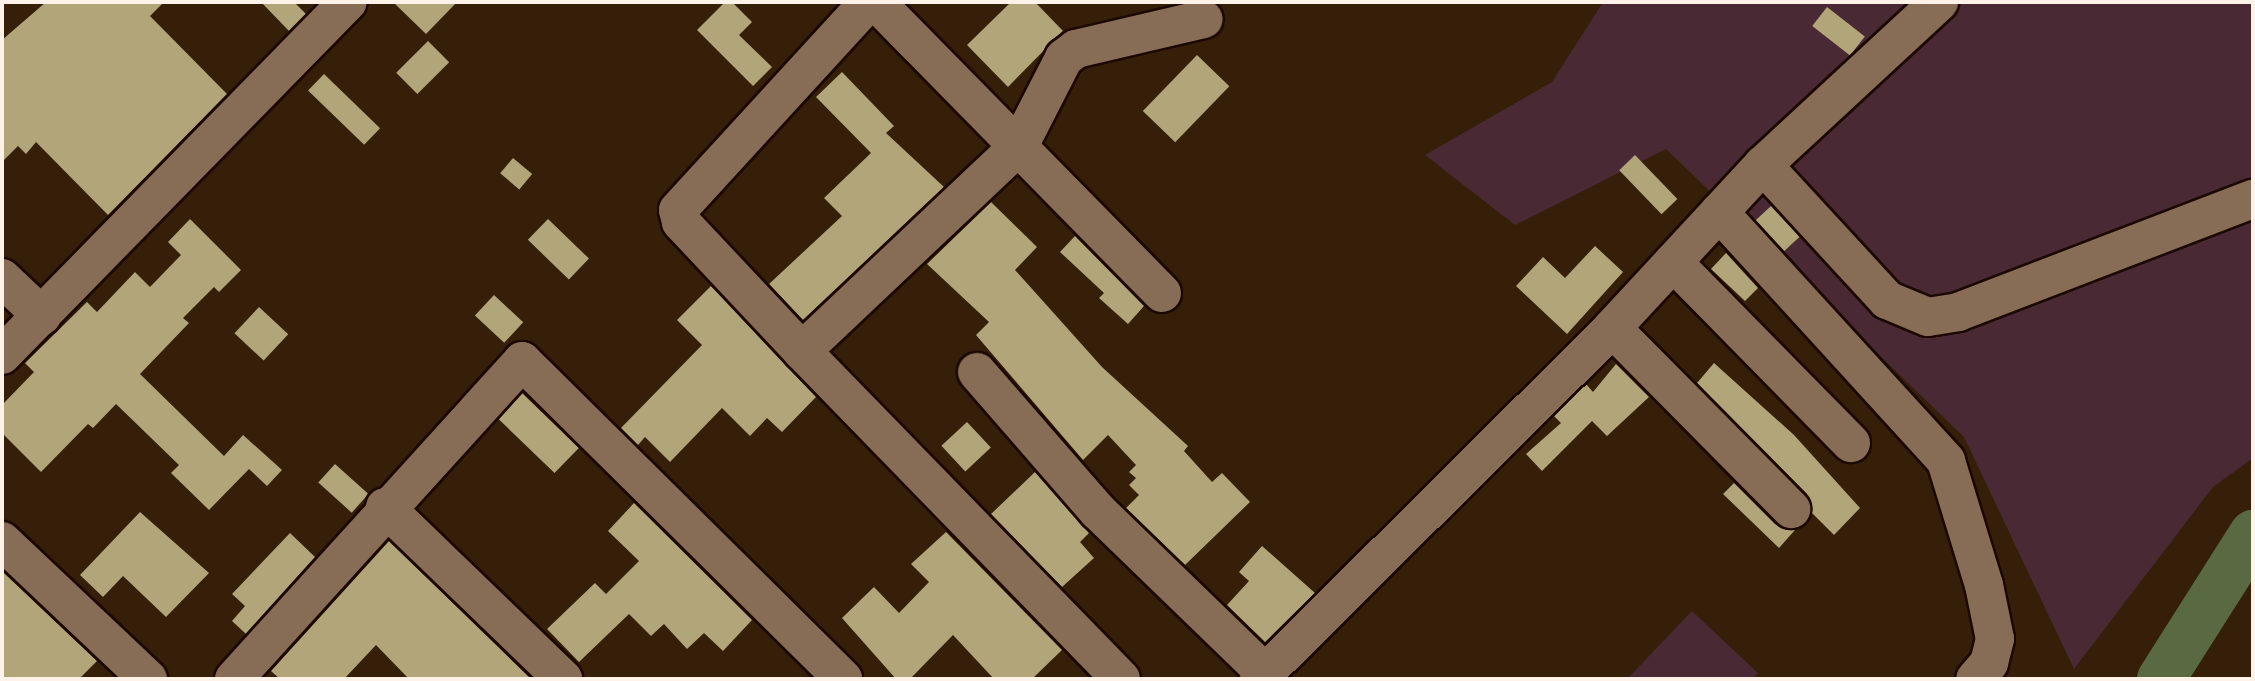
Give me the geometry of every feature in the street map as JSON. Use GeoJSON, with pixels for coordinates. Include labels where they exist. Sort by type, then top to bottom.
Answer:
{"type":"FeatureCollection","features":[{"type":"Feature","properties":{"kind":"street"},"geometry":{"type":"LineString","coordinates":[[977,372],[1098,511],[1262,676],[1612,328],[1763,165],[1939,2]]}},
{"type":"Feature","properties":{"kind":"street"},"geometry":{"type":"LineString","coordinates":[[1121,679],[681,222],[679,205],[866,5],[885,7],[1162,293]]}},
{"type":"Feature","properties":{"kind":"street"},"geometry":{"type":"LineString","coordinates":[[2,355],[338,6]]}},
{"type":"Feature","properties":{"kind":"street"},"geometry":{"type":"LineString","coordinates":[[802,351],[1019,146],[1060,66],[1076,49],[1204,19]]}},
{"type":"Feature","properties":{"kind":"street"},"geometry":{"type":"LineString","coordinates":[[1763,165],[1887,300],[1928,317],[1958,312],[2253,199]]}},
{"type":"Feature","properties":{"kind":"street"},"geometry":{"type":"LineString","coordinates":[[1719,212],[1946,461],[1984,585],[1995,639],[1989,663],[1975,679]]}},
{"type":"Feature","properties":{"kind":"street"},"geometry":{"type":"LineString","coordinates":[[1673,262],[1851,443]]}},
{"type":"Feature","properties":{"kind":"street"},"geometry":{"type":"LineString","coordinates":[[2,278],[42,316]]}},
{"type":"Feature","properties":{"kind":"street"},"geometry":{"type":"LineString","coordinates":[[1612,328],[1791,509]]}},
{"type":"Feature","properties":{"kind":"street"},"geometry":{"type":"LineString","coordinates":[[234,679],[385,507],[518,362],[525,361],[843,679]]}},
{"type":"Feature","properties":{"kind":"street"},"geometry":{"type":"LineString","coordinates":[[385,507],[563,679]]}},
{"type":"Feature","properties":{"kind":"street"},"geometry":{"type":"LineString","coordinates":[[2,541],[148,679]]}},
{"type":"Feature","properties":{"kind":"shaded area"},"geometry":{"type":"Polygon","coordinates":[[[1603,2],[2253,2],[2253,458],[2213,487],[2074,669],[1964,437],[1666,149],[1515,225],[1425,155],[1552,82],[1603,2]]]}},
{"type":"Feature","properties":{"kind":"shaded area"},"geometry":{"type":"Polygon","coordinates":[[[1692,611],[1758,673],[1752,679],[1627,679],[1692,611]]]}},
{"type":"Feature","properties":{"kind":"building"},"geometry":{"type":"Polygon","coordinates":[[[46,2],[164,2],[150,16],[227,94],[108,215],[36,142],[26,154],[18,146],[2,162],[2,40],[46,2]]]}},
{"type":"Feature","properties":{"kind":"building"},"geometry":{"type":"Polygon","coordinates":[[[261,2],[294,2],[306,14],[289,31],[261,2]]]}},
{"type":"Feature","properties":{"kind":"building"},"geometry":{"type":"Polygon","coordinates":[[[393,2],[457,2],[426,34],[393,2]]]}},
{"type":"Feature","properties":{"kind":"building"},"geometry":{"type":"Polygon","coordinates":[[[725,2],[732,2],[752,22],[739,35],[772,67],[753,86],[697,30],[725,2]]]}},
{"type":"Feature","properties":{"kind":"building"},"geometry":{"type":"Polygon","coordinates":[[[1011,2],[1035,2],[1063,31],[1008,87],[967,45],[1011,2]]]}},
{"type":"Feature","properties":{"kind":"building"},"geometry":{"type":"Polygon","coordinates":[[[1827,7],[1865,37],[1850,55],[1812,26],[1827,7]]]}},
{"type":"Feature","properties":{"kind":"building"},"geometry":{"type":"Polygon","coordinates":[[[428,41],[449,62],[417,94],[396,73],[428,41]]]}},
{"type":"Feature","properties":{"kind":"building"},"geometry":{"type":"Polygon","coordinates":[[[1197,55],[1229,86],[1175,142],[1143,111],[1197,55]]]}},
{"type":"Feature","properties":{"kind":"building"},"geometry":{"type":"Polygon","coordinates":[[[842,72],[894,126],[886,133],[944,187],[803,320],[769,284],[842,216],[824,198],[871,153],[816,97],[842,72]]]}},
{"type":"Feature","properties":{"kind":"building"},"geometry":{"type":"Polygon","coordinates":[[[324,74],[380,128],[364,145],[308,91],[324,74]]]}},
{"type":"Feature","properties":{"kind":"building"},"geometry":{"type":"Polygon","coordinates":[[[1635,155],[1677,199],[1662,214],[1619,170],[1635,155]]]}},
{"type":"Feature","properties":{"kind":"building"},"geometry":{"type":"Polygon","coordinates":[[[513,158],[532,174],[519,189],[500,173],[513,158]]]}},
{"type":"Feature","properties":{"kind":"building"},"geometry":{"type":"Polygon","coordinates":[[[991,202],[1037,247],[1015,270],[1102,367],[1188,446],[1184,451],[1212,482],[1222,473],[1250,502],[1185,565],[1126,508],[1139,495],[1129,485],[1136,478],[1129,472],[1136,465],[1108,435],[1083,460],[976,335],[989,322],[927,264],[991,202]]]}},
{"type":"Feature","properties":{"kind":"building"},"geometry":{"type":"Polygon","coordinates":[[[1771,206],[1800,237],[1784,251],[1756,220],[1771,206]]]}},
{"type":"Feature","properties":{"kind":"building"},"geometry":{"type":"Polygon","coordinates":[[[190,219],[241,270],[219,292],[214,287],[183,318],[189,323],[140,374],[224,456],[243,435],[282,470],[267,486],[249,469],[209,510],[171,473],[179,465],[116,404],[93,428],[88,424],[41,472],[2,433],[2,405],[34,372],[25,363],[87,302],[97,312],[135,272],[150,287],[181,255],[168,242],[190,219]]]}},
{"type":"Feature","properties":{"kind":"building"},"geometry":{"type":"Polygon","coordinates":[[[548,219],[589,259],[569,279],[528,240],[548,219]]]}},
{"type":"Feature","properties":{"kind":"building"},"geometry":{"type":"Polygon","coordinates":[[[1075,236],[1144,306],[1128,324],[1099,298],[1104,293],[1060,252],[1075,236]]]}},
{"type":"Feature","properties":{"kind":"building"},"geometry":{"type":"Polygon","coordinates":[[[1595,246],[1623,272],[1567,334],[1516,286],[1543,257],[1565,278],[1595,246]]]}},
{"type":"Feature","properties":{"kind":"building"},"geometry":{"type":"Polygon","coordinates":[[[1726,253],[1758,288],[1745,301],[1711,269],[1726,253]]]}},
{"type":"Feature","properties":{"kind":"building"},"geometry":{"type":"Polygon","coordinates":[[[711,286],[816,397],[782,432],[767,418],[750,436],[722,408],[670,462],[645,437],[638,445],[621,428],[702,345],[677,320],[711,286]]]}},
{"type":"Feature","properties":{"kind":"building"},"geometry":{"type":"Polygon","coordinates":[[[494,295],[523,322],[504,343],[475,315],[494,295]]]}},
{"type":"Feature","properties":{"kind":"building"},"geometry":{"type":"Polygon","coordinates":[[[259,307],[288,334],[264,361],[234,333],[259,307]]]}},
{"type":"Feature","properties":{"kind":"building"},"geometry":{"type":"Polygon","coordinates":[[[1714,363],[1794,435],[1860,508],[1834,535],[1812,513],[1807,494],[1697,383],[1714,363]]]}},
{"type":"Feature","properties":{"kind":"building"},"geometry":{"type":"Polygon","coordinates":[[[1616,364],[1649,397],[1607,436],[1592,421],[1542,471],[1526,454],[1561,423],[1554,416],[1586,384],[1593,392],[1616,364]]]}},
{"type":"Feature","properties":{"kind":"building"},"geometry":{"type":"Polygon","coordinates":[[[522,393],[579,448],[555,473],[498,418],[522,393]]]}},
{"type":"Feature","properties":{"kind":"building"},"geometry":{"type":"Polygon","coordinates":[[[967,422],[991,448],[965,471],[941,446],[967,422]]]}},
{"type":"Feature","properties":{"kind":"building"},"geometry":{"type":"Polygon","coordinates":[[[335,464],[368,494],[352,513],[318,483],[335,464]]]}},
{"type":"Feature","properties":{"kind":"building"},"geometry":{"type":"Polygon","coordinates":[[[1035,472],[1089,533],[1080,542],[1094,558],[1062,587],[991,514],[1035,472]]]}},
{"type":"Feature","properties":{"kind":"building"},"geometry":{"type":"Polygon","coordinates":[[[1734,483],[1775,524],[1795,530],[1779,548],[1723,494],[1734,483]]]}},
{"type":"Feature","properties":{"kind":"building"},"geometry":{"type":"Polygon","coordinates":[[[634,503],[752,620],[723,651],[704,633],[687,649],[664,624],[651,636],[629,614],[579,662],[547,629],[595,583],[606,594],[639,561],[608,531],[634,503]]]}},
{"type":"Feature","properties":{"kind":"building"},"geometry":{"type":"Polygon","coordinates":[[[140,512],[209,573],[166,617],[123,576],[103,597],[80,575],[140,512]]]}},
{"type":"Feature","properties":{"kind":"building"},"geometry":{"type":"Polygon","coordinates":[[[946,532],[1062,650],[1032,679],[994,679],[953,635],[910,679],[896,679],[842,618],[874,587],[899,613],[929,582],[911,564],[946,532]]]}},
{"type":"Feature","properties":{"kind":"building"},"geometry":{"type":"Polygon","coordinates":[[[290,533],[315,557],[246,634],[232,621],[245,606],[232,594],[290,533]]]}},
{"type":"Feature","properties":{"kind":"building"},"geometry":{"type":"Polygon","coordinates":[[[389,541],[531,679],[409,679],[376,645],[344,679],[280,679],[271,671],[389,541]]]}},
{"type":"Feature","properties":{"kind":"building"},"geometry":{"type":"Polygon","coordinates":[[[1262,546],[1315,593],[1265,642],[1227,605],[1249,581],[1239,572],[1262,546]]]}},
{"type":"Feature","properties":{"kind":"building"},"geometry":{"type":"Polygon","coordinates":[[[2,571],[97,661],[79,679],[2,679],[2,571]]]}},
{"type":"Feature","properties":{"kind":"waterway"},"geometry":{"type":"LineString","coordinates":[[2161,679],[2253,534]]}}]}
